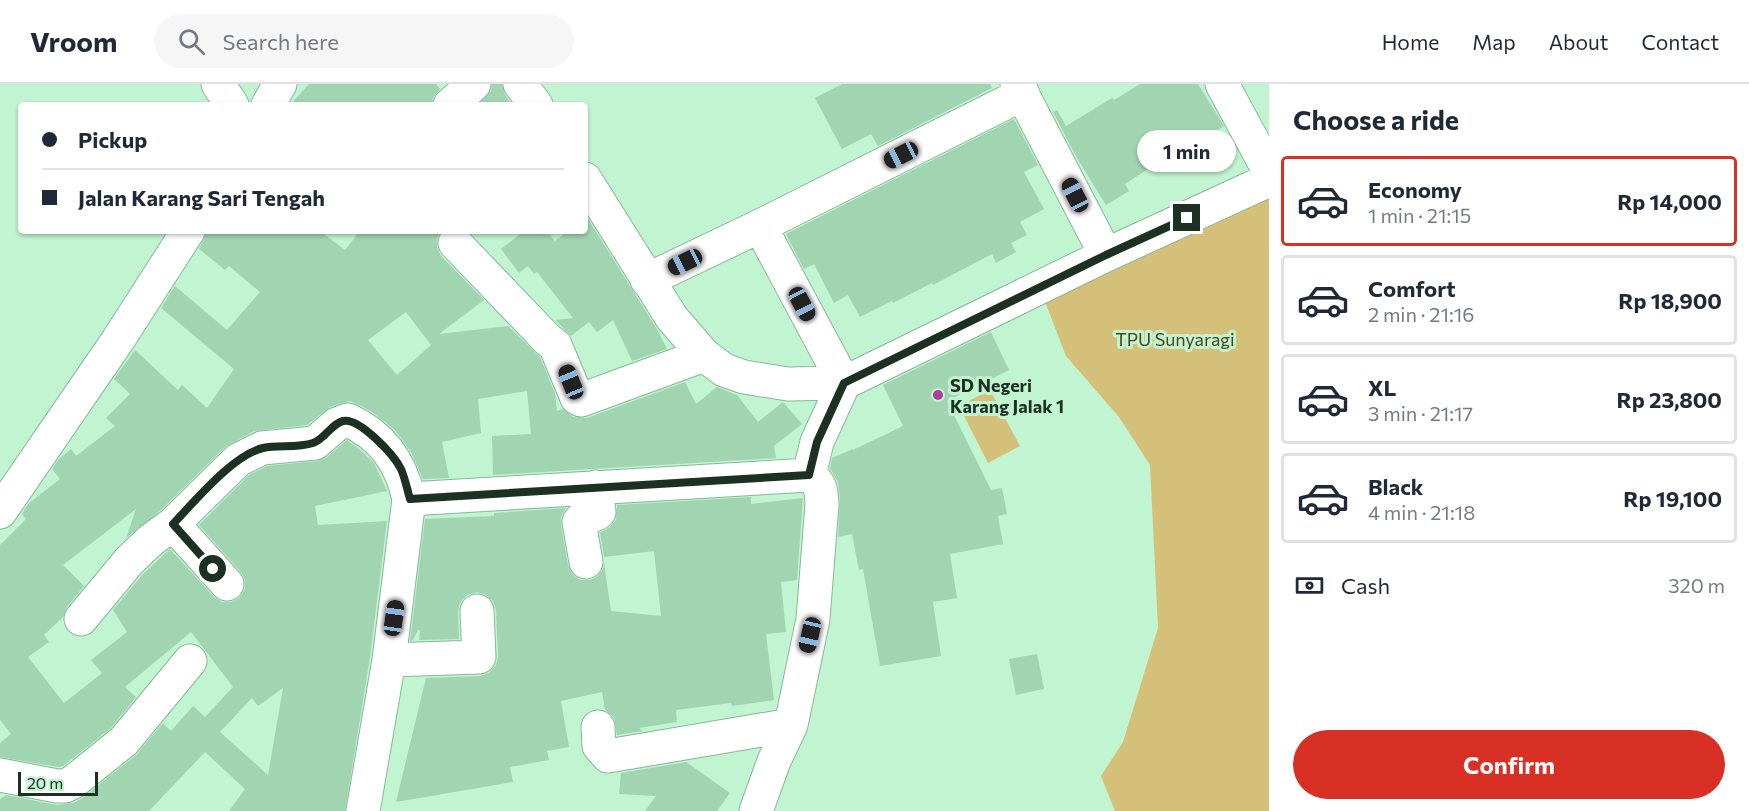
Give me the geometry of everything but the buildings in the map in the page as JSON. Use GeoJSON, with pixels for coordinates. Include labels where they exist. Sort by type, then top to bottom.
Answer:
{"type":"FeatureCollection","features":[{"type":"Feature","properties":{"kind":"street"},"geometry":{"type":"LineString","coordinates":[[218,84],[230,102]]}},
{"type":"Feature","properties":{"kind":"street"},"geometry":{"type":"LineString","coordinates":[[270,102],[280,84]]}},
{"type":"Feature","properties":{"kind":"street"},"geometry":{"type":"LineString","coordinates":[[453,102],[474,84]]}},
{"type":"Feature","properties":{"kind":"street"},"geometry":{"type":"LineString","coordinates":[[520,84],[534,102]]}},
{"type":"Feature","properties":{"kind":"street"},"geometry":{"type":"LineString","coordinates":[[1222,84],[1269,171]]}},
{"type":"Feature","properties":{"kind":"street"},"geometry":{"type":"LineString","coordinates":[[647,280],[760,226],[1020,89],[1106,255]]}},
{"type":"Feature","properties":{"kind":"street"},"geometry":{"type":"LineString","coordinates":[[588,184],[672,318],[704,356],[724,370],[764,381],[788,384],[844,383],[1106,255],[1269,180]]}},
{"type":"Feature","properties":{"kind":"street"},"geometry":{"type":"LineString","coordinates":[[760,226],[844,383]]}},
{"type":"Feature","properties":{"kind":"street"},"geometry":{"type":"LineString","coordinates":[[0,512],[118,340],[186,234]]}},
{"type":"Feature","properties":{"kind":"street"},"geometry":{"type":"LineString","coordinates":[[455,243],[555,345],[577,398],[581,400],[704,356]]}},
{"type":"Feature","properties":{"kind":"street"},"geometry":{"type":"LineString","coordinates":[[809,475],[817,442],[844,383]]}},
{"type":"Feature","properties":{"kind":"street"},"geometry":{"type":"LineString","coordinates":[[81,619],[129,561],[151,540],[173,524],[238,460],[262,448],[315,443],[337,424],[348,420],[359,425],[394,457],[405,478],[410,499],[388,660],[363,811]]}},
{"type":"Feature","properties":{"kind":"street"},"geometry":{"type":"LineString","coordinates":[[410,499],[809,475],[818,481],[822,504],[813,619],[791,725],[774,761],[756,811]]}},
{"type":"Feature","properties":{"kind":"street"},"geometry":{"type":"LineString","coordinates":[[586,562],[579,522],[583,517],[596,515],[599,512],[596,487]]}},
{"type":"Feature","properties":{"kind":"street"},"geometry":{"type":"LineString","coordinates":[[173,524],[227,584]]}},
{"type":"Feature","properties":{"kind":"street"},"geometry":{"type":"LineString","coordinates":[[388,660],[479,657],[477,611]]}},
{"type":"Feature","properties":{"kind":"street"},"geometry":{"type":"LineString","coordinates":[[0,775],[57,786],[65,786],[73,782],[124,741],[190,661]]}},
{"type":"Feature","properties":{"kind":"street"},"geometry":{"type":"LineString","coordinates":[[598,727],[599,746],[608,756],[791,725]]}},
{"type":"Feature","properties":{"kind":"green space","name":"TPU Sunyaragi"},"geometry":{"type":"Polygon","coordinates":[[[1269,192],[1269,811],[1115,811],[1101,776],[1123,742],[1158,628],[1150,465],[1119,417],[1066,356],[1044,299],[1269,192]]]}},
{"type":"Feature","properties":{"kind":"green space"},"geometry":{"type":"Polygon","coordinates":[[[990,390],[1020,446],[988,463],[959,406],[990,390]]]}},
{"type":"Feature","properties":{"kind":"place","name":"SD Negeri Karang Jalak 1"},"geometry":{"type":"Point","coordinates":[938,395]}},
{"type":"Feature","properties":{"kind":"route"},"geometry":{"type":"LineString","coordinates":[[213,569],[173,524],[238,460],[262,448],[315,443],[337,424],[348,420],[359,425],[394,457],[405,478],[410,499],[809,475],[817,442],[844,383],[1187,218]]}}]}
